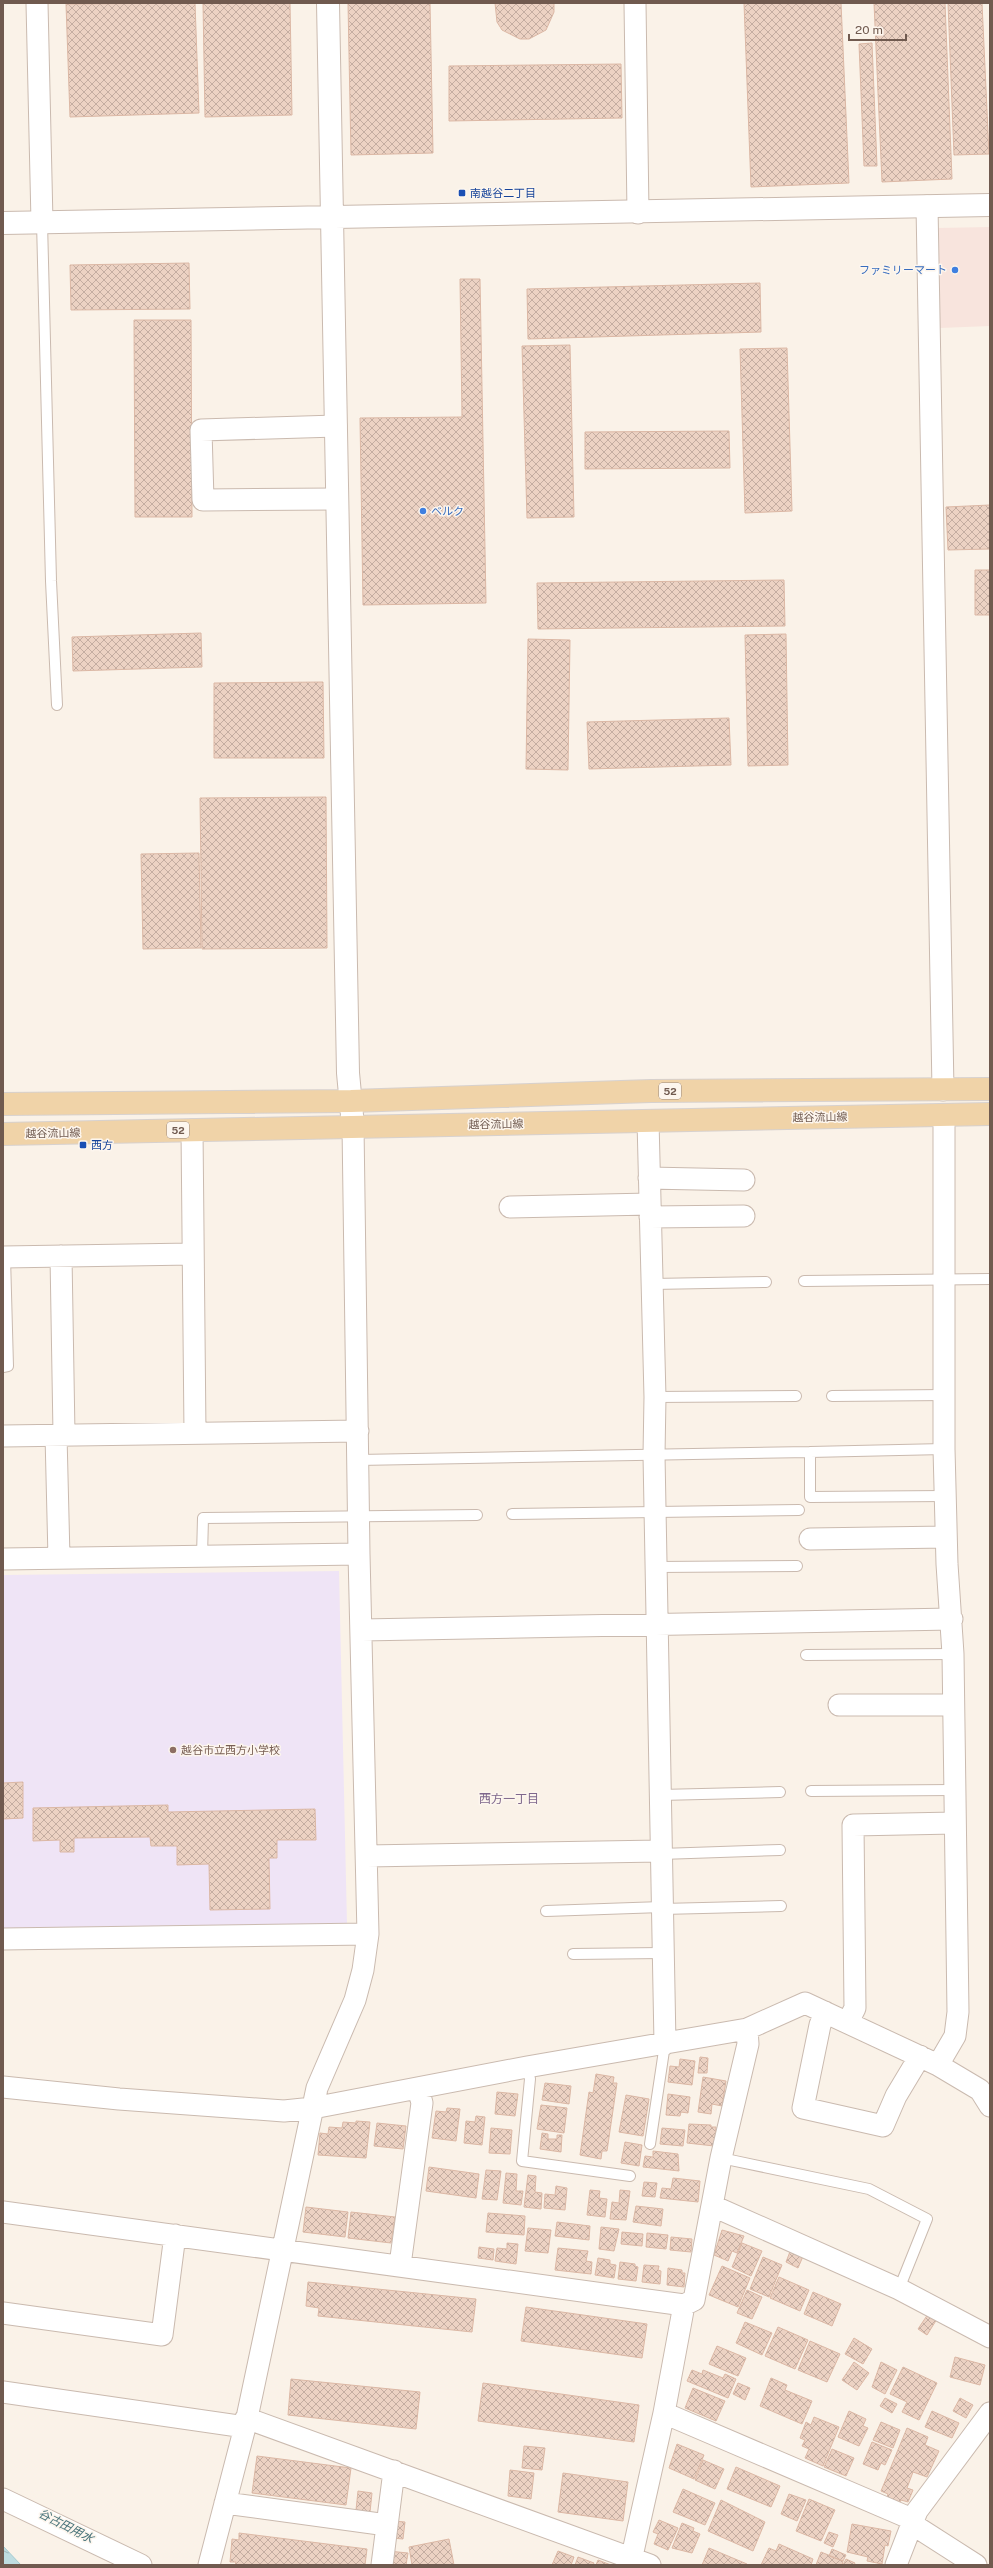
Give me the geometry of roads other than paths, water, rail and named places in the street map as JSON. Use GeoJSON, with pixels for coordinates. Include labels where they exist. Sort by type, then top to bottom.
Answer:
{"type":"FeatureCollection","features":[{"type":"Feature","properties":{"kind":"main road","name":"52"},"geometry":{"type":"LineString","coordinates":[[3,1104],[351,1101],[651,1091],[990,1089]]}},
{"type":"Feature","properties":{"kind":"main road","name":"越谷流山線"},"geometry":{"type":"LineString","coordinates":[[3,1134],[990,1114]]}},
{"type":"Feature","properties":{"kind":"street"},"geometry":{"type":"LineString","coordinates":[[37,3],[42,222]]}},
{"type":"Feature","properties":{"kind":"street"},"geometry":{"type":"LineString","coordinates":[[209,2565],[245,2423],[317,2088],[355,2000],[363,1970],[368,1934],[362,1630],[358,1516],[353,1126],[348,1065],[328,3]]}},
{"type":"Feature","properties":{"kind":"street"},"geometry":{"type":"LineString","coordinates":[[635,3],[638,213]]}},
{"type":"Feature","properties":{"kind":"street"},"geometry":{"type":"LineString","coordinates":[[3,223],[638,213],[990,205]]}},
{"type":"Feature","properties":{"kind":"street"},"geometry":{"type":"LineString","coordinates":[[927,206],[943,1090]]}},
{"type":"Feature","properties":{"kind":"street"},"geometry":{"type":"LineString","coordinates":[[336,426],[201,430],[201,445],[202,500],[337,499]]}},
{"type":"Feature","properties":{"kind":"street"},"geometry":{"type":"LineString","coordinates":[[825,2012],[820,2025],[803,2108],[883,2126],[896,2096],[929,2060],[955,2036],[958,2012],[952,1619],[946,1537],[944,1449],[946,1395],[944,1115]]}},
{"type":"Feature","properties":{"kind":"street"},"geometry":{"type":"LineString","coordinates":[[648,1121],[655,1397],[654,1455],[664,2044]]}},
{"type":"Feature","properties":{"kind":"street"},"geometry":{"type":"LineString","coordinates":[[192,1130],[192,1254],[195,1433]]}},
{"type":"Feature","properties":{"kind":"street"},"geometry":{"type":"LineString","coordinates":[[649,1178],[744,1180]]}},
{"type":"Feature","properties":{"kind":"street"},"geometry":{"type":"LineString","coordinates":[[510,1207],[650,1211],[744,1216]]}},
{"type":"Feature","properties":{"kind":"street"},"geometry":{"type":"LineString","coordinates":[[4,1257],[192,1254]]}},
{"type":"Feature","properties":{"kind":"street"},"geometry":{"type":"LineString","coordinates":[[59,1558],[61,1256]]}},
{"type":"Feature","properties":{"kind":"street"},"geometry":{"type":"LineString","coordinates":[[3,1436],[358,1431]]}},
{"type":"Feature","properties":{"kind":"street"},"geometry":{"type":"LineString","coordinates":[[810,1539],[946,1537]]}},
{"type":"Feature","properties":{"kind":"street"},"geometry":{"type":"LineString","coordinates":[[3,1559],[359,1554]]}},
{"type":"Feature","properties":{"kind":"street"},"geometry":{"type":"LineString","coordinates":[[362,1630],[952,1619]]}},
{"type":"Feature","properties":{"kind":"street"},"geometry":{"type":"LineString","coordinates":[[839,1705],[953,1706]]}},
{"type":"Feature","properties":{"kind":"street"},"geometry":{"type":"LineString","coordinates":[[848,2022],[856,2008],[853,1825],[955,1823]]}},
{"type":"Feature","properties":{"kind":"street"},"geometry":{"type":"LineString","coordinates":[[367,1856],[661,1852]]}},
{"type":"Feature","properties":{"kind":"street"},"geometry":{"type":"LineString","coordinates":[[3,1939],[368,1934]]}},
{"type":"Feature","properties":{"kind":"street"},"geometry":{"type":"LineString","coordinates":[[3,2087],[119,2100],[284,2111],[313,2108],[527,2067],[747,2029],[805,2003],[929,2060],[980,2090],[990,2106]]}},
{"type":"Feature","properties":{"kind":"street"},"geometry":{"type":"LineString","coordinates":[[3,2212],[175,2236],[283,2249],[684,2305],[694,2300],[722,2158],[748,2044],[747,2029]]}},
{"type":"Feature","properties":{"kind":"street"},"geometry":{"type":"LineString","coordinates":[[400,2265],[422,2104],[418,2088]]}},
{"type":"Feature","properties":{"kind":"street"},"geometry":{"type":"LineString","coordinates":[[713,2206],[899,2289],[990,2337]]}},
{"type":"Feature","properties":{"kind":"street"},"geometry":{"type":"LineString","coordinates":[[3,2313],[162,2335],[175,2236]]}},
{"type":"Feature","properties":{"kind":"street"},"geometry":{"type":"LineString","coordinates":[[3,2392],[245,2423],[394,2471],[638,2563],[684,2305]]}},
{"type":"Feature","properties":{"kind":"street"},"geometry":{"type":"LineString","coordinates":[[664,2413],[913,2522],[976,2565]]}},
{"type":"Feature","properties":{"kind":"street"},"geometry":{"type":"LineString","coordinates":[[896,2565],[917,2512],[990,2413]]}},
{"type":"Feature","properties":{"kind":"street"},"geometry":{"type":"LineString","coordinates":[[382,2565],[394,2471]]}},
{"type":"Feature","properties":{"kind":"street"},"geometry":{"type":"LineString","coordinates":[[3,2499],[141,2565]]}},
{"type":"Feature","properties":{"kind":"street"},"geometry":{"type":"LineString","coordinates":[[225,2503],[387,2525]]}},
{"type":"Feature","properties":{"kind":"lane"},"geometry":{"type":"LineString","coordinates":[[42,222],[51,581],[57,705]]}},
{"type":"Feature","properties":{"kind":"lane"},"geometry":{"type":"LineString","coordinates":[[3,1367],[8,1366],[4,1257]]}},
{"type":"Feature","properties":{"kind":"lane"},"geometry":{"type":"LineString","coordinates":[[804,1281],[990,1279]]}},
{"type":"Feature","properties":{"kind":"lane"},"geometry":{"type":"LineString","coordinates":[[652,1284],[766,1282]]}},
{"type":"Feature","properties":{"kind":"lane"},"geometry":{"type":"LineString","coordinates":[[832,1396],[946,1395]]}},
{"type":"Feature","properties":{"kind":"lane"},"geometry":{"type":"LineString","coordinates":[[655,1397],[796,1396]]}},
{"type":"Feature","properties":{"kind":"lane"},"geometry":{"type":"LineString","coordinates":[[358,1460],[944,1449]]}},
{"type":"Feature","properties":{"kind":"lane"},"geometry":{"type":"LineString","coordinates":[[810,1452],[810,1497],[945,1496]]}},
{"type":"Feature","properties":{"kind":"lane"},"geometry":{"type":"LineString","coordinates":[[512,1514],[799,1510]]}},
{"type":"Feature","properties":{"kind":"lane"},"geometry":{"type":"LineString","coordinates":[[202,1556],[203,1518],[476,1515]]}},
{"type":"Feature","properties":{"kind":"lane"},"geometry":{"type":"LineString","coordinates":[[657,1567],[797,1566]]}},
{"type":"Feature","properties":{"kind":"lane"},"geometry":{"type":"LineString","coordinates":[[806,1655],[952,1654]]}},
{"type":"Feature","properties":{"kind":"lane"},"geometry":{"type":"LineString","coordinates":[[811,1791],[954,1790]]}},
{"type":"Feature","properties":{"kind":"lane"},"geometry":{"type":"LineString","coordinates":[[660,1795],[780,1792]]}},
{"type":"Feature","properties":{"kind":"lane"},"geometry":{"type":"LineString","coordinates":[[661,1852],[780,1850]]}},
{"type":"Feature","properties":{"kind":"lane"},"geometry":{"type":"LineString","coordinates":[[546,1911],[781,1906]]}},
{"type":"Feature","properties":{"kind":"lane"},"geometry":{"type":"LineString","coordinates":[[573,1954],[662,1953]]}},
{"type":"Feature","properties":{"kind":"lane"},"geometry":{"type":"LineString","coordinates":[[650,2144],[664,2044]]}},
{"type":"Feature","properties":{"kind":"lane"},"geometry":{"type":"LineString","coordinates":[[527,2067],[530,2079],[522,2161],[630,2176]]}},
{"type":"Feature","properties":{"kind":"lane"},"geometry":{"type":"LineString","coordinates":[[722,2158],[869,2189],[927,2219],[899,2289]]}},
{"type":"Feature","properties":{"kind":"water"},"geometry":{"type":"Polygon","coordinates":[[[3,2546],[21,2565],[3,2565],[3,2546]]]}},
{"type":"Feature","properties":{"kind":"place","name":"南越谷二丁目"},"geometry":{"type":"Point","coordinates":[462,193]}},
{"type":"Feature","properties":{"kind":"place","name":"ファミリーマート"},"geometry":{"type":"Point","coordinates":[955,270]}},
{"type":"Feature","properties":{"kind":"place","name":"ベルク"},"geometry":{"type":"Point","coordinates":[423,511]}},
{"type":"Feature","properties":{"kind":"place","name":"西方"},"geometry":{"type":"Point","coordinates":[83,1145]}},
{"type":"Feature","properties":{"kind":"place","name":"越谷市立西方小学校"},"geometry":{"type":"Point","coordinates":[173,1750]}},
{"type":"Feature","properties":{"kind":"district","name":"西方一丁目"},"geometry":{"type":"Point","coordinates":[509,1799]}},
{"type":"Feature","properties":{"kind":"water label","name":"谷古田用水"},"geometry":{"type":"Point","coordinates":[66,2526]}}]}
